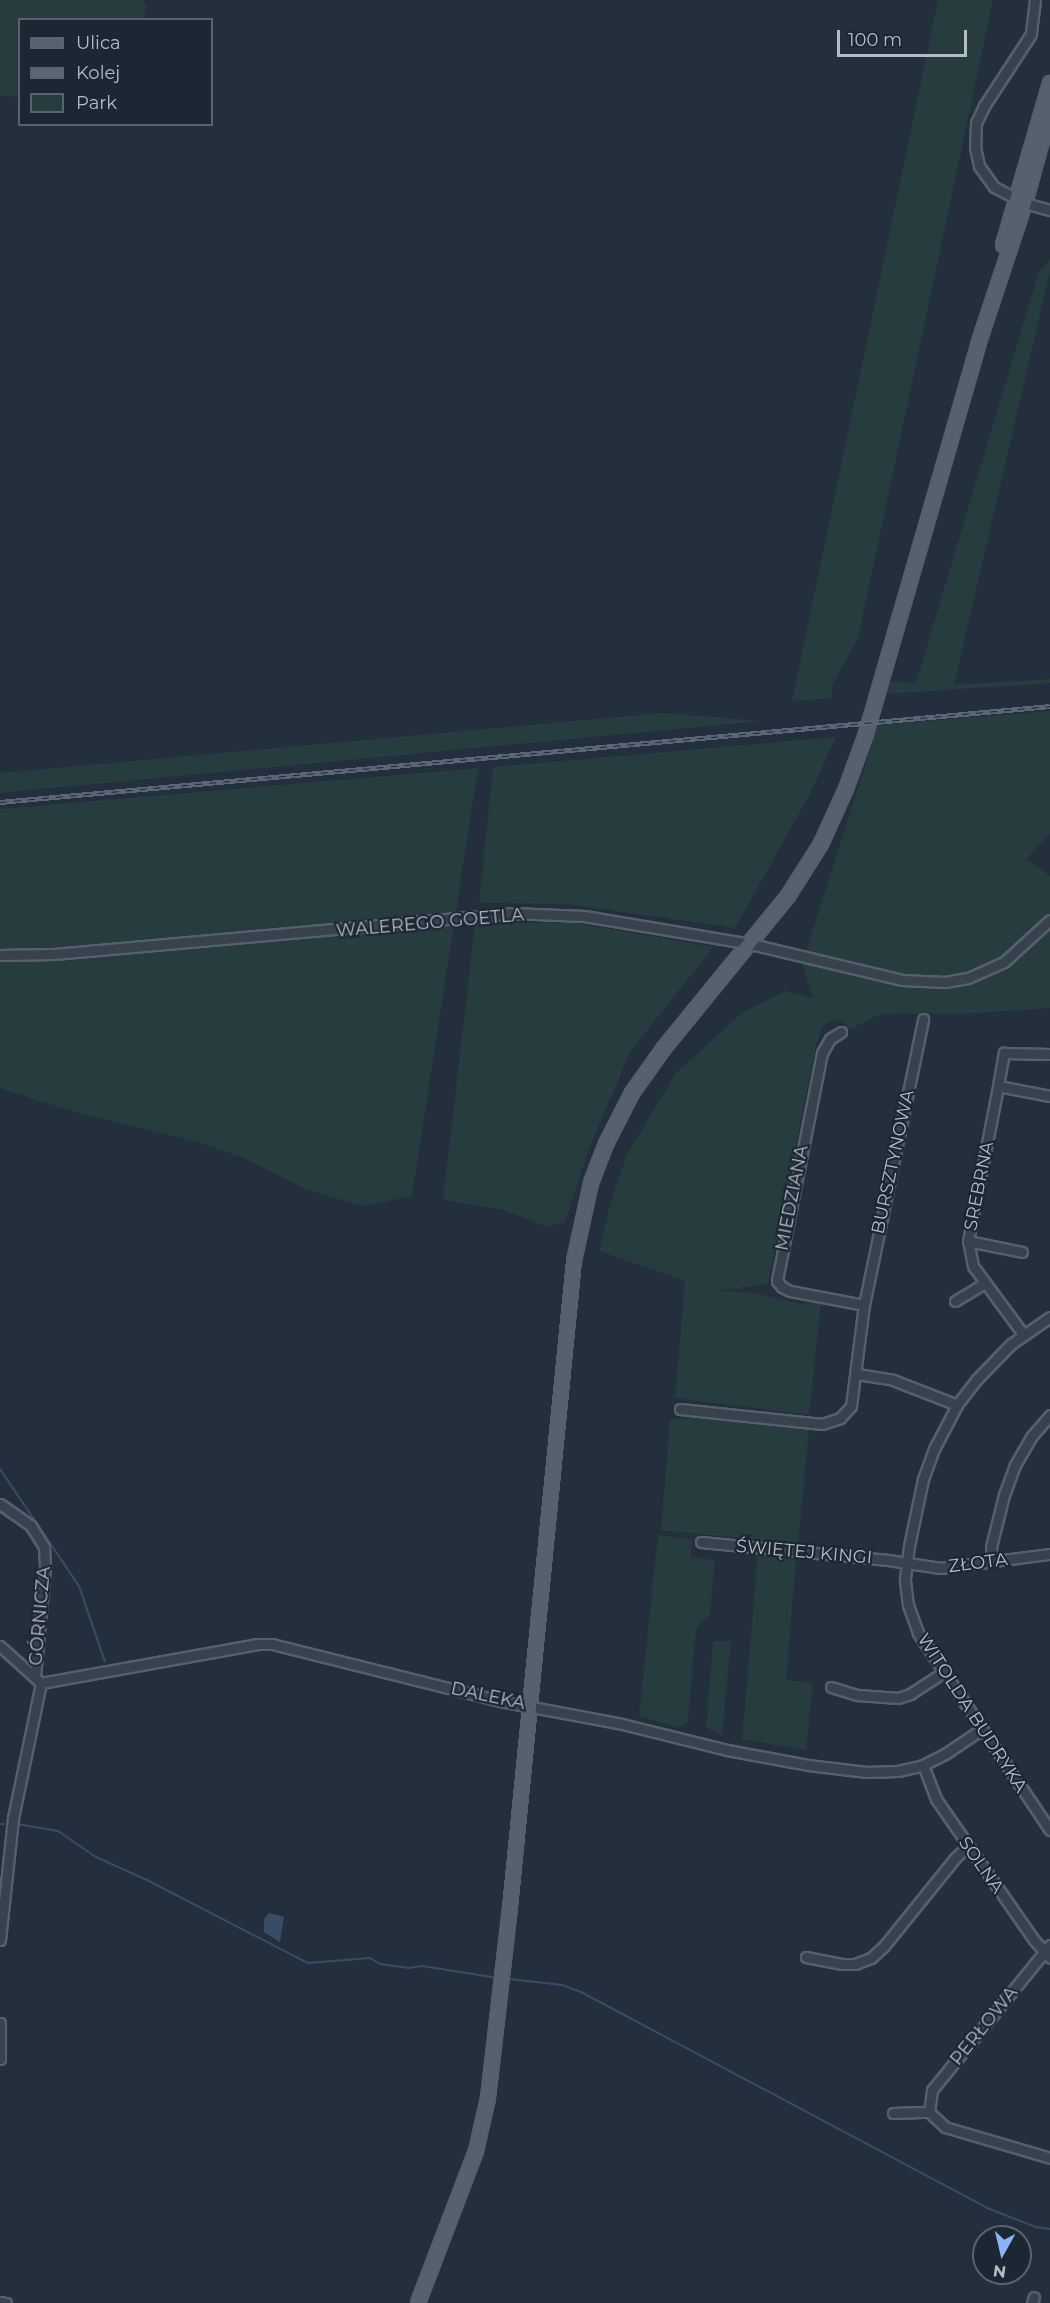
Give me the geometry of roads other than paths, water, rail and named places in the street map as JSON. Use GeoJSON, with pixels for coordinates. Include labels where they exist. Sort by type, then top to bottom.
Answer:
{"type":"FeatureCollection","features":[{"type":"Feature","properties":{"kind":"main road"},"geometry":{"type":"LineString","coordinates":[[1021,201],[1050,83]]}},
{"type":"Feature","properties":{"kind":"main road"},"geometry":{"type":"LineString","coordinates":[[418,2303],[476,2151],[488,2098],[510,1908],[573,1261],[591,1183],[606,1144],[647,1071],[706,996],[751,944],[809,865],[846,789],[870,723],[978,345],[1050,112]]}},
{"type":"Feature","properties":{"kind":"street"},"geometry":{"type":"LineString","coordinates":[[1035,0],[1030,33],[984,106],[974,135],[980,166],[988,181],[1000,192],[1050,210]]}},
{"type":"Feature","properties":{"kind":"street","name":"WALEREGO GOETLA"},"geometry":{"type":"LineString","coordinates":[[0,955],[65,954],[511,913],[584,916],[751,944],[902,980],[945,982],[968,978],[1004,962],[1050,920]]}},
{"type":"Feature","properties":{"kind":"street","name":"BURSZTYNOWA"},"geometry":{"type":"LineString","coordinates":[[680,1409],[822,1424],[840,1418],[851,1406],[857,1374],[864,1305],[923,1019]]}},
{"type":"Feature","properties":{"kind":"street","name":"MIEDZIANA"},"geometry":{"type":"LineString","coordinates":[[842,1032],[830,1039],[822,1053],[777,1281],[782,1287],[802,1295],[864,1305]]}},
{"type":"Feature","properties":{"kind":"street","name":"SREBRNA"},"geometry":{"type":"LineString","coordinates":[[1023,1334],[983,1284],[972,1266],[968,1241],[1004,1053],[1050,1054]]}},
{"type":"Feature","properties":{"kind":"street"},"geometry":{"type":"LineString","coordinates":[[998,1086],[1050,1096]]}},
{"type":"Feature","properties":{"kind":"street"},"geometry":{"type":"LineString","coordinates":[[968,1241],[1022,1252]]}},
{"type":"Feature","properties":{"kind":"street"},"geometry":{"type":"LineString","coordinates":[[954,1301],[983,1284]]}},
{"type":"Feature","properties":{"kind":"street","name":"WITOLDA BUDRYKA"},"geometry":{"type":"LineString","coordinates":[[1050,1317],[1023,1334],[992,1362],[957,1405],[934,1449],[923,1479],[906,1563],[905,1594],[912,1619],[944,1672],[1050,1830]]}},
{"type":"Feature","properties":{"kind":"street"},"geometry":{"type":"LineString","coordinates":[[857,1374],[903,1383],[957,1405]]}},
{"type":"Feature","properties":{"kind":"street"},"geometry":{"type":"LineString","coordinates":[[992,1562],[991,1547],[1004,1495],[1015,1465],[1031,1437],[1050,1415]]}},
{"type":"Feature","properties":{"kind":"street","name":"GÓRNICZA"},"geometry":{"type":"LineString","coordinates":[[0,1504],[31,1526],[45,1552],[38,1680],[13,1818],[0,1940]]}},
{"type":"Feature","properties":{"kind":"street","name":"ŚWIĘTEJ KINGI"},"geometry":{"type":"LineString","coordinates":[[701,1542],[906,1563]]}},
{"type":"Feature","properties":{"kind":"street","name":"ZŁOTA"},"geometry":{"type":"LineString","coordinates":[[906,1563],[940,1568],[1050,1554]]}},
{"type":"Feature","properties":{"kind":"street","name":"DALEKA"},"geometry":{"type":"LineString","coordinates":[[38,1680],[257,1644],[272,1644],[505,1702],[530,1705],[808,1766],[884,1772],[923,1765],[982,1730]]}},
{"type":"Feature","properties":{"kind":"street"},"geometry":{"type":"LineString","coordinates":[[0,1646],[38,1680]]}},
{"type":"Feature","properties":{"kind":"street"},"geometry":{"type":"LineString","coordinates":[[831,1687],[858,1695],[898,1698],[910,1694],[944,1672]]}},
{"type":"Feature","properties":{"kind":"street","name":"SOLNA"},"geometry":{"type":"LineString","coordinates":[[923,1765],[936,1799],[968,1846],[1048,1952]]}},
{"type":"Feature","properties":{"kind":"street"},"geometry":{"type":"LineString","coordinates":[[806,1957],[841,1964],[855,1964],[871,1958],[884,1946],[958,1854],[968,1846]]}},
{"type":"Feature","properties":{"kind":"street","name":"PERŁOWA"},"geometry":{"type":"LineString","coordinates":[[929,2112],[932,2090],[1048,1952]]}},
{"type":"Feature","properties":{"kind":"street"},"geometry":{"type":"LineString","coordinates":[[0,2023],[0,2060]]}},
{"type":"Feature","properties":{"kind":"street"},"geometry":{"type":"LineString","coordinates":[[894,2113],[929,2112],[945,2127],[1050,2158]]}},
{"type":"Feature","properties":{"kind":"street"},"geometry":{"type":"LineString","coordinates":[[0,2302],[6,2303]]}},
{"type":"Feature","properties":{"kind":"water"},"geometry":{"type":"Polygon","coordinates":[[[269,1913],[284,1917],[280,1942],[264,1932],[264,1919],[269,1913]]]}},
{"type":"Feature","properties":{"kind":"waterway"},"geometry":{"type":"LineString","coordinates":[[0,1469],[79,1586],[105,1662]]}},
{"type":"Feature","properties":{"kind":"waterway"},"geometry":{"type":"LineString","coordinates":[[17,1824],[58,1831],[96,1857],[147,1880],[308,1963],[370,1958],[380,1964],[409,1968],[422,1966],[498,1978]]}},
{"type":"Feature","properties":{"kind":"waterway"},"geometry":{"type":"LineString","coordinates":[[510,1979],[562,1985],[581,1992],[987,2208],[1036,2227],[1050,2229]]}},
{"type":"Feature","properties":{"kind":"railway"},"geometry":{"type":"LineString","coordinates":[[0,802],[1050,706]]}}]}
